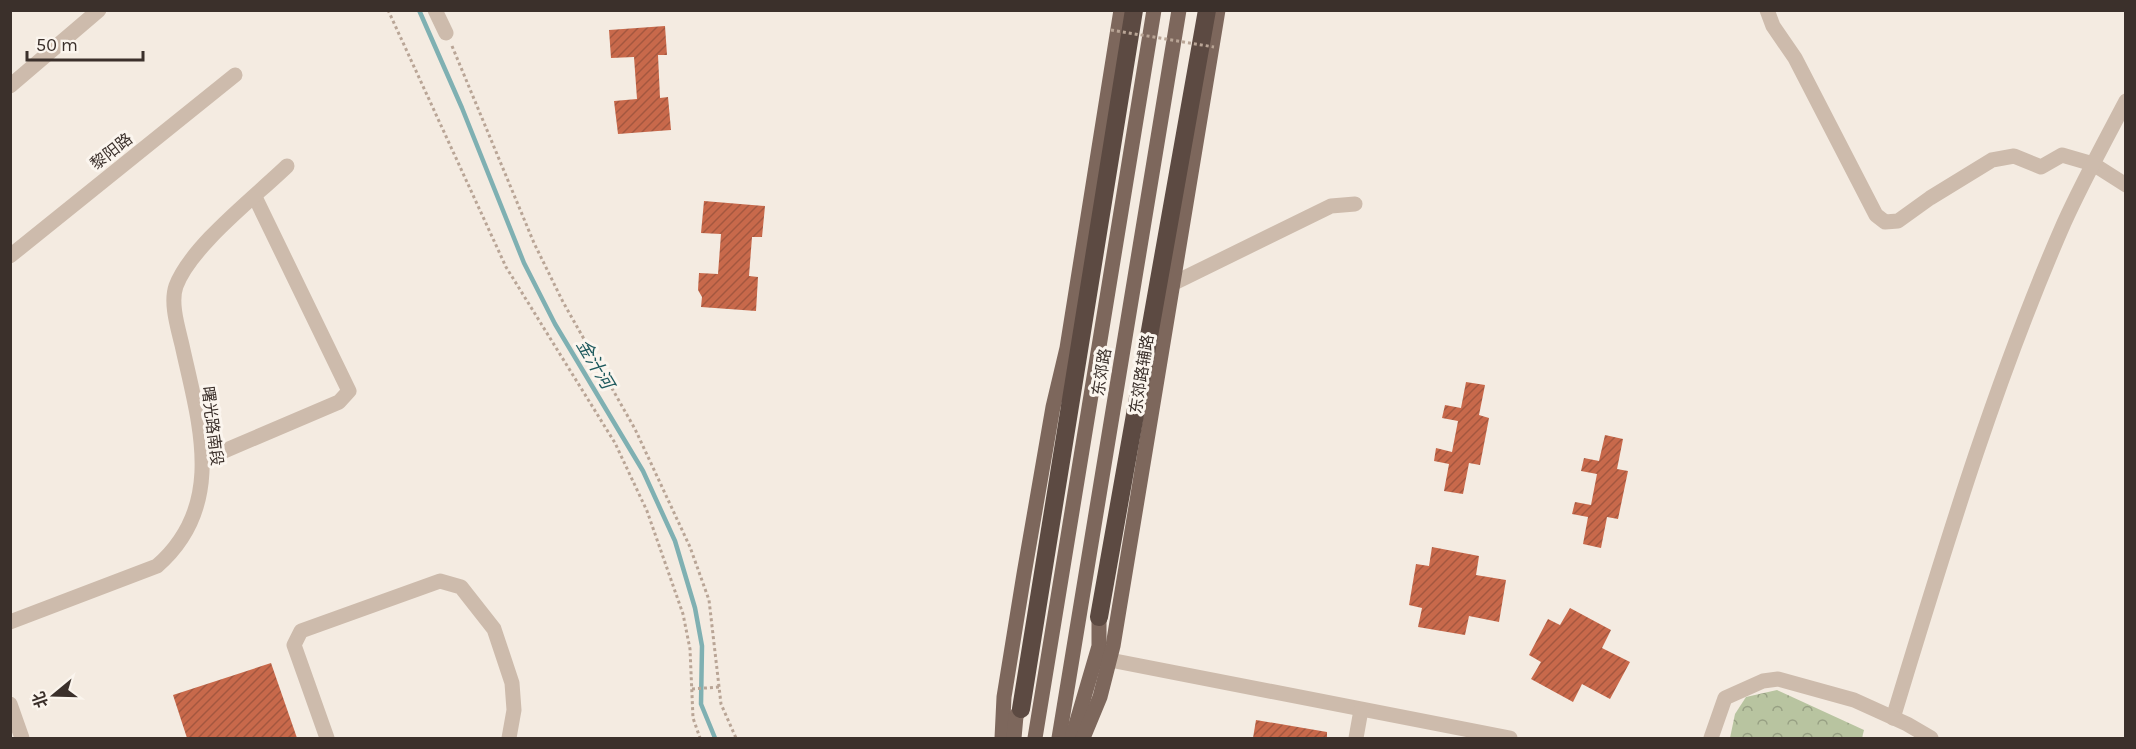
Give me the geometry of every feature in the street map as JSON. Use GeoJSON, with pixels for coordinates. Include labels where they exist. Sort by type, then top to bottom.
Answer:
{"type":"FeatureCollection","features":[{"type":"Feature","properties":{"kind":"highway"},"geometry":{"type":"LineString","coordinates":[[1022,709],[1134,10]]}},
{"type":"Feature","properties":{"kind":"highway"},"geometry":{"type":"LineString","coordinates":[[1100,617],[1216,11]]}},
{"type":"Feature","properties":{"kind":"main road"},"geometry":{"type":"LineString","coordinates":[[1002,738],[1004,697],[1024,574],[1053,407],[1067,348],[1121,10]]}},
{"type":"Feature","properties":{"kind":"main road","name":"东郊路"},"geometry":{"type":"LineString","coordinates":[[1035,738],[1154,10]]}},
{"type":"Feature","properties":{"kind":"main road","name":"东郊路"},"geometry":{"type":"LineString","coordinates":[[1059,738],[1179,10]]}},
{"type":"Feature","properties":{"kind":"main road","name":"东郊路辅路"},"geometry":{"type":"LineString","coordinates":[[1083,738],[1100,697],[1110,660],[1174,283],[1216,11]]}},
{"type":"Feature","properties":{"kind":"main road"},"geometry":{"type":"LineString","coordinates":[[1072,738],[1099,646],[1100,617]]}},
{"type":"Feature","properties":{"kind":"main road"},"geometry":{"type":"LineString","coordinates":[[1014,738],[1016,716],[1022,709]]}},
{"type":"Feature","properties":{"kind":"street"},"geometry":{"type":"LineString","coordinates":[[10,86],[99,10]]}},
{"type":"Feature","properties":{"kind":"street"},"geometry":{"type":"LineString","coordinates":[[435,10],[446,33]]}},
{"type":"Feature","properties":{"kind":"street"},"geometry":{"type":"LineString","coordinates":[[1767,10],[1773,26],[1795,58],[1876,215],[1885,222],[1898,221],[1930,198],[1992,160],[2014,156],[2041,167],[2062,155],[2093,164],[2126,185]]}},
{"type":"Feature","properties":{"kind":"street","name":"黎阳路"},"geometry":{"type":"LineString","coordinates":[[10,256],[235,75]]}},
{"type":"Feature","properties":{"kind":"street"},"geometry":{"type":"LineString","coordinates":[[1893,718],[1970,474],[2033,301],[2065,222],[2126,101]]}},
{"type":"Feature","properties":{"kind":"street","name":"曙光路南段"},"geometry":{"type":"LineString","coordinates":[[10,621],[157,566],[176,549],[189,528],[198,504],[203,460],[193,395],[175,316],[175,288],[184,269],[203,245],[287,166]]}},
{"type":"Feature","properties":{"kind":"street"},"geometry":{"type":"LineString","coordinates":[[203,460],[339,402],[349,391],[255,197]]}},
{"type":"Feature","properties":{"kind":"street"},"geometry":{"type":"LineString","coordinates":[[1174,283],[1331,206],[1355,204]]}},
{"type":"Feature","properties":{"kind":"street"},"geometry":{"type":"LineString","coordinates":[[327,738],[294,645],[300,631],[440,581],[461,587],[494,629],[512,683],[514,710],[509,738]]}},
{"type":"Feature","properties":{"kind":"street"},"geometry":{"type":"LineString","coordinates":[[1110,660],[1361,711],[1510,738]]}},
{"type":"Feature","properties":{"kind":"street"},"geometry":{"type":"LineString","coordinates":[[1711,738],[1725,698],[1763,681],[1778,679],[1854,700],[1931,738]]}},
{"type":"Feature","properties":{"kind":"street"},"geometry":{"type":"LineString","coordinates":[[10,704],[22,738]]}},
{"type":"Feature","properties":{"kind":"street"},"geometry":{"type":"LineString","coordinates":[[1356,738],[1361,711]]}},
{"type":"Feature","properties":{"kind":"path"},"geometry":{"type":"LineString","coordinates":[[388,10],[506,267],[615,443],[647,511],[683,614],[690,649],[693,718],[700,738]]}},
{"type":"Feature","properties":{"kind":"path"},"geometry":{"type":"LineString","coordinates":[[1111,30],[1214,47]]}},
{"type":"Feature","properties":{"kind":"path"},"geometry":{"type":"LineString","coordinates":[[446,33],[534,243],[563,302],[635,429],[690,547],[709,600],[721,704],[736,738]]}},
{"type":"Feature","properties":{"kind":"path"},"geometry":{"type":"LineString","coordinates":[[692,689],[719,687]]}},
{"type":"Feature","properties":{"kind":"green space"},"geometry":{"type":"Polygon","coordinates":[[[1777,690],[1864,730],[1862,738],[1730,738],[1735,714],[1746,697],[1777,690]]]}},
{"type":"Feature","properties":{"kind":"building"},"geometry":{"type":"Polygon","coordinates":[[[665,26],[667,55],[658,55],[660,98],[668,97],[671,130],[618,134],[614,101],[637,99],[634,57],[611,58],[609,30],[665,26]]]}},
{"type":"Feature","properties":{"kind":"building"},"geometry":{"type":"Polygon","coordinates":[[[704,201],[765,206],[762,237],[752,237],[749,276],[758,277],[756,311],[701,307],[702,297],[698,290],[699,273],[718,274],[721,234],[701,233],[704,201]]]}},
{"type":"Feature","properties":{"kind":"building"},"geometry":{"type":"Polygon","coordinates":[[[1466,382],[1485,385],[1479,415],[1489,418],[1480,465],[1469,463],[1463,494],[1444,491],[1449,464],[1434,461],[1436,448],[1452,452],[1458,421],[1442,418],[1445,405],[1461,408],[1466,382]]]}},
{"type":"Feature","properties":{"kind":"building"},"geometry":{"type":"Polygon","coordinates":[[[1605,435],[1623,439],[1617,469],[1628,471],[1618,519],[1607,517],[1601,548],[1583,544],[1588,517],[1572,514],[1575,502],[1591,505],[1597,474],[1581,471],[1584,458],[1599,461],[1605,435]]]}},
{"type":"Feature","properties":{"kind":"building"},"geometry":{"type":"Polygon","coordinates":[[[1432,547],[1479,556],[1476,575],[1506,580],[1499,622],[1469,616],[1465,635],[1418,627],[1422,608],[1409,605],[1416,564],[1429,566],[1432,547]]]}},
{"type":"Feature","properties":{"kind":"building"},"geometry":{"type":"Polygon","coordinates":[[[1570,608],[1611,630],[1602,648],[1630,662],[1610,699],[1582,684],[1573,702],[1531,679],[1541,662],[1529,655],[1548,619],[1560,625],[1570,608]]]}},
{"type":"Feature","properties":{"kind":"building"},"geometry":{"type":"Polygon","coordinates":[[[271,663],[297,738],[187,738],[173,695],[271,663]]]}},
{"type":"Feature","properties":{"kind":"building"},"geometry":{"type":"Polygon","coordinates":[[[1256,720],[1327,732],[1327,738],[1253,738],[1256,720]]]}},
{"type":"Feature","properties":{"kind":"waterway","name":"金汁河"},"geometry":{"type":"LineString","coordinates":[[419,10],[462,108],[524,263],[555,324],[643,471],[675,541],[695,608],[702,646],[701,704],[715,738]]}}]}
